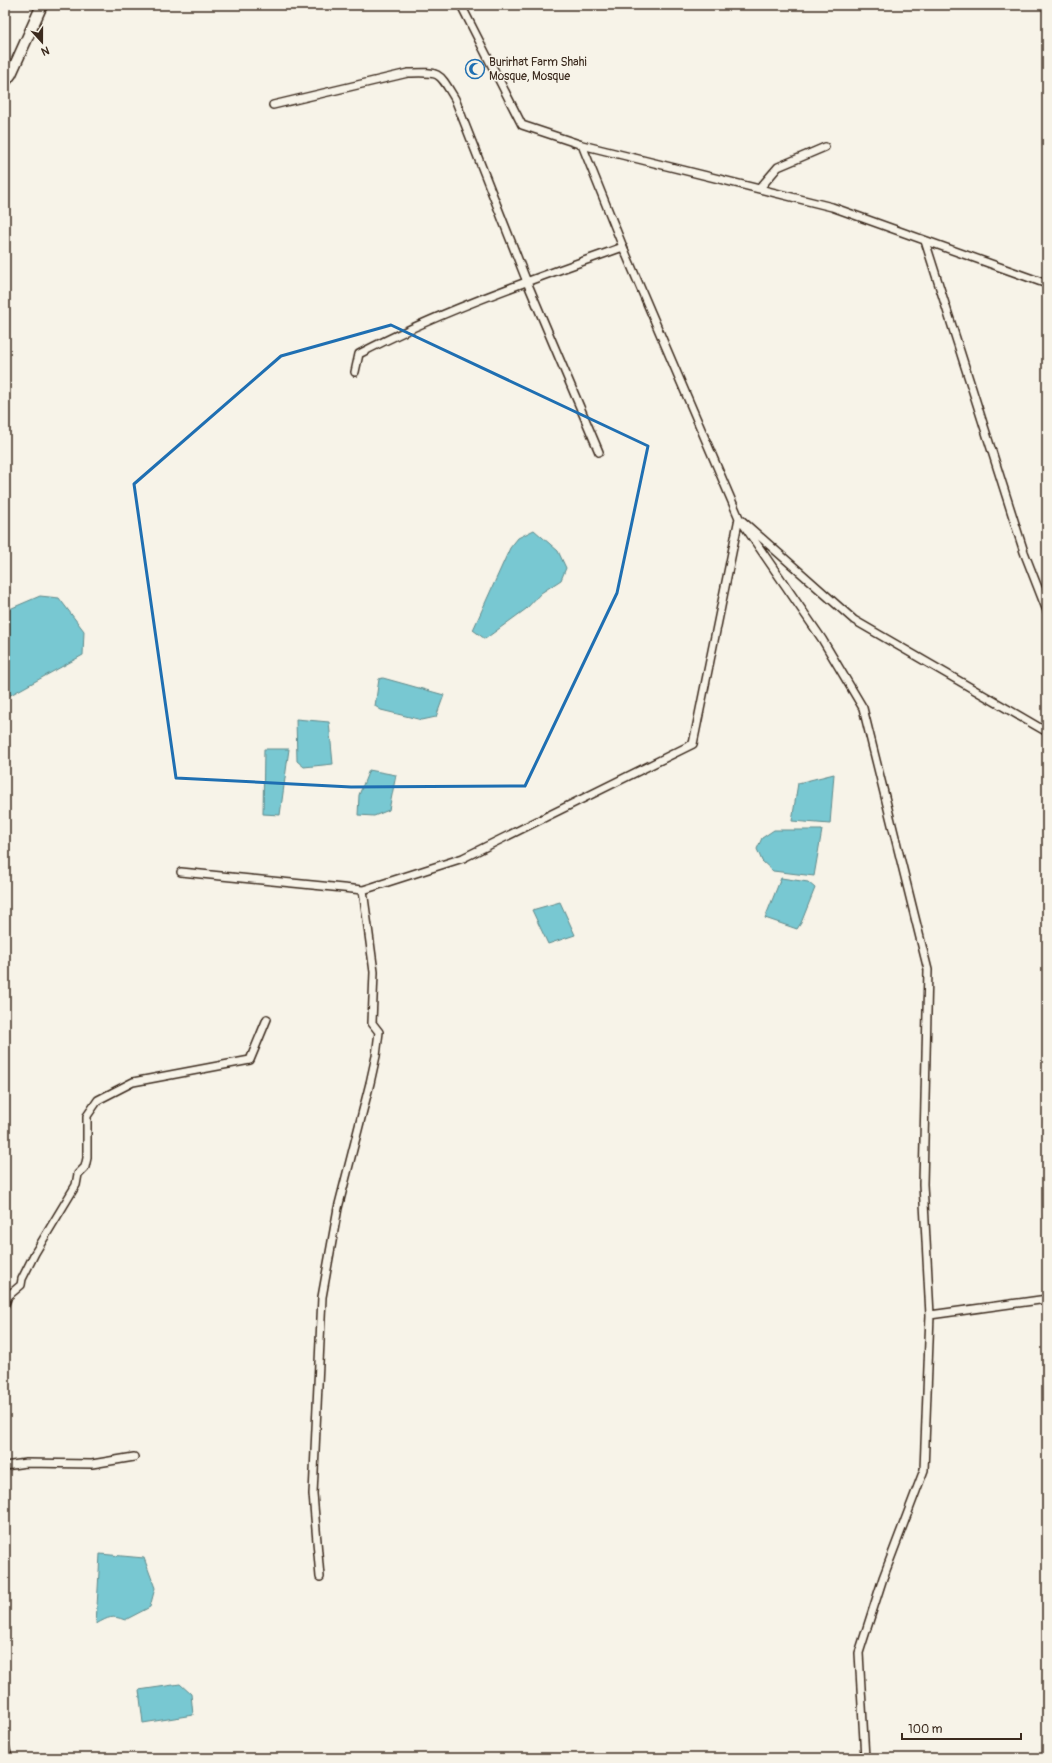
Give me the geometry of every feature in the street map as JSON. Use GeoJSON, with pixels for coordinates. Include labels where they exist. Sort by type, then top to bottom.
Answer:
{"type":"FeatureCollection","features":[{"type":"Feature","properties":{"kind":"main road"},"geometry":{"type":"LineString","coordinates":[[5,82],[11,74],[42,5]]}},
{"type":"Feature","properties":{"kind":"street"},"geometry":{"type":"LineString","coordinates":[[461,5],[522,125],[582,145],[832,207],[1047,284]]}},
{"type":"Feature","properties":{"kind":"street"},"geometry":{"type":"LineString","coordinates":[[273,105],[408,73],[431,72],[441,76],[455,98],[527,282],[599,452]]}},
{"type":"Feature","properties":{"kind":"street"},"geometry":{"type":"LineString","coordinates":[[582,145],[623,247],[739,518],[822,640],[863,708],[928,970],[923,1184],[930,1315],[924,1470],[883,1578],[859,1653],[865,1758]]}},
{"type":"Feature","properties":{"kind":"street"},"geometry":{"type":"LineString","coordinates":[[760,188],[778,167],[825,147]]}},
{"type":"Feature","properties":{"kind":"street"},"geometry":{"type":"LineString","coordinates":[[925,241],[1024,552],[1047,611]]}},
{"type":"Feature","properties":{"kind":"street"},"geometry":{"type":"LineString","coordinates":[[355,372],[359,354],[393,336],[527,282],[623,247]]}},
{"type":"Feature","properties":{"kind":"street"},"geometry":{"type":"LineString","coordinates":[[739,518],[854,620],[1047,732]]}},
{"type":"Feature","properties":{"kind":"street"},"geometry":{"type":"LineString","coordinates":[[181,872],[363,890],[463,858],[693,744],[739,518]]}},
{"type":"Feature","properties":{"kind":"street"},"geometry":{"type":"LineString","coordinates":[[320,1577],[314,1494],[322,1297],[338,1208],[376,1056],[379,1032],[372,1023],[374,972],[363,890]]}},
{"type":"Feature","properties":{"kind":"street"},"geometry":{"type":"LineString","coordinates":[[5,1304],[8,1296],[21,1285],[22,1279],[35,1253],[76,1185],[78,1174],[85,1167],[87,1158],[87,1116],[98,1100],[133,1082],[250,1060],[267,1019]]}},
{"type":"Feature","properties":{"kind":"street"},"geometry":{"type":"LineString","coordinates":[[930,1315],[1047,1299]]}},
{"type":"Feature","properties":{"kind":"street"},"geometry":{"type":"LineString","coordinates":[[5,1466],[26,1463],[92,1464],[134,1456]]}},
{"type":"Feature","properties":{"kind":"street"},"geometry":{"type":"LineString","coordinates":[[5,1746],[8,1758]]}},
{"type":"Feature","properties":{"kind":"highlighted area"},"geometry":{"type":"Polygon","coordinates":[[[391,325],[648,446],[617,593],[525,786],[351,787],[176,778],[134,484],[281,356],[391,325]]]}},
{"type":"Feature","properties":{"kind":"water"},"geometry":{"type":"Polygon","coordinates":[[[534,530],[558,551],[566,568],[561,580],[541,593],[526,609],[485,639],[473,630],[510,548],[518,538],[534,530]]]}},
{"type":"Feature","properties":{"kind":"water"},"geometry":{"type":"Polygon","coordinates":[[[40,596],[59,598],[84,631],[83,655],[5,698],[5,611],[40,596]]]}},
{"type":"Feature","properties":{"kind":"water"},"geometry":{"type":"Polygon","coordinates":[[[383,678],[444,695],[436,717],[422,720],[381,710],[375,706],[379,679],[383,678]]]}},
{"type":"Feature","properties":{"kind":"water"},"geometry":{"type":"Polygon","coordinates":[[[296,719],[329,722],[333,764],[304,767],[297,761],[296,719]]]}},
{"type":"Feature","properties":{"kind":"water"},"geometry":{"type":"Polygon","coordinates":[[[264,749],[289,749],[280,815],[263,814],[264,749]]]}},
{"type":"Feature","properties":{"kind":"water"},"geometry":{"type":"Polygon","coordinates":[[[369,770],[396,775],[389,810],[374,816],[358,815],[359,795],[369,770]]]}},
{"type":"Feature","properties":{"kind":"water"},"geometry":{"type":"Polygon","coordinates":[[[834,774],[830,824],[792,821],[798,783],[834,774]]]}},
{"type":"Feature","properties":{"kind":"water"},"geometry":{"type":"Polygon","coordinates":[[[774,830],[822,830],[814,876],[773,871],[762,861],[757,849],[762,838],[774,830]]]}},
{"type":"Feature","properties":{"kind":"water"},"geometry":{"type":"Polygon","coordinates":[[[781,878],[808,882],[815,888],[801,923],[797,929],[765,918],[781,878]]]}},
{"type":"Feature","properties":{"kind":"water"},"geometry":{"type":"Polygon","coordinates":[[[560,902],[575,935],[548,944],[532,910],[560,902]]]}},
{"type":"Feature","properties":{"kind":"water"},"geometry":{"type":"Polygon","coordinates":[[[100,1554],[144,1558],[155,1588],[150,1607],[125,1620],[110,1618],[96,1624],[100,1554]]]}},
{"type":"Feature","properties":{"kind":"water"},"geometry":{"type":"Polygon","coordinates":[[[180,1684],[191,1694],[193,1715],[143,1723],[139,1690],[180,1684]]]}},
{"type":"Feature","properties":{"kind":"place","name":"Burirhat Farm Shahi Mosque, Mosque"},"geometry":{"type":"Point","coordinates":[475,69]}}]}
